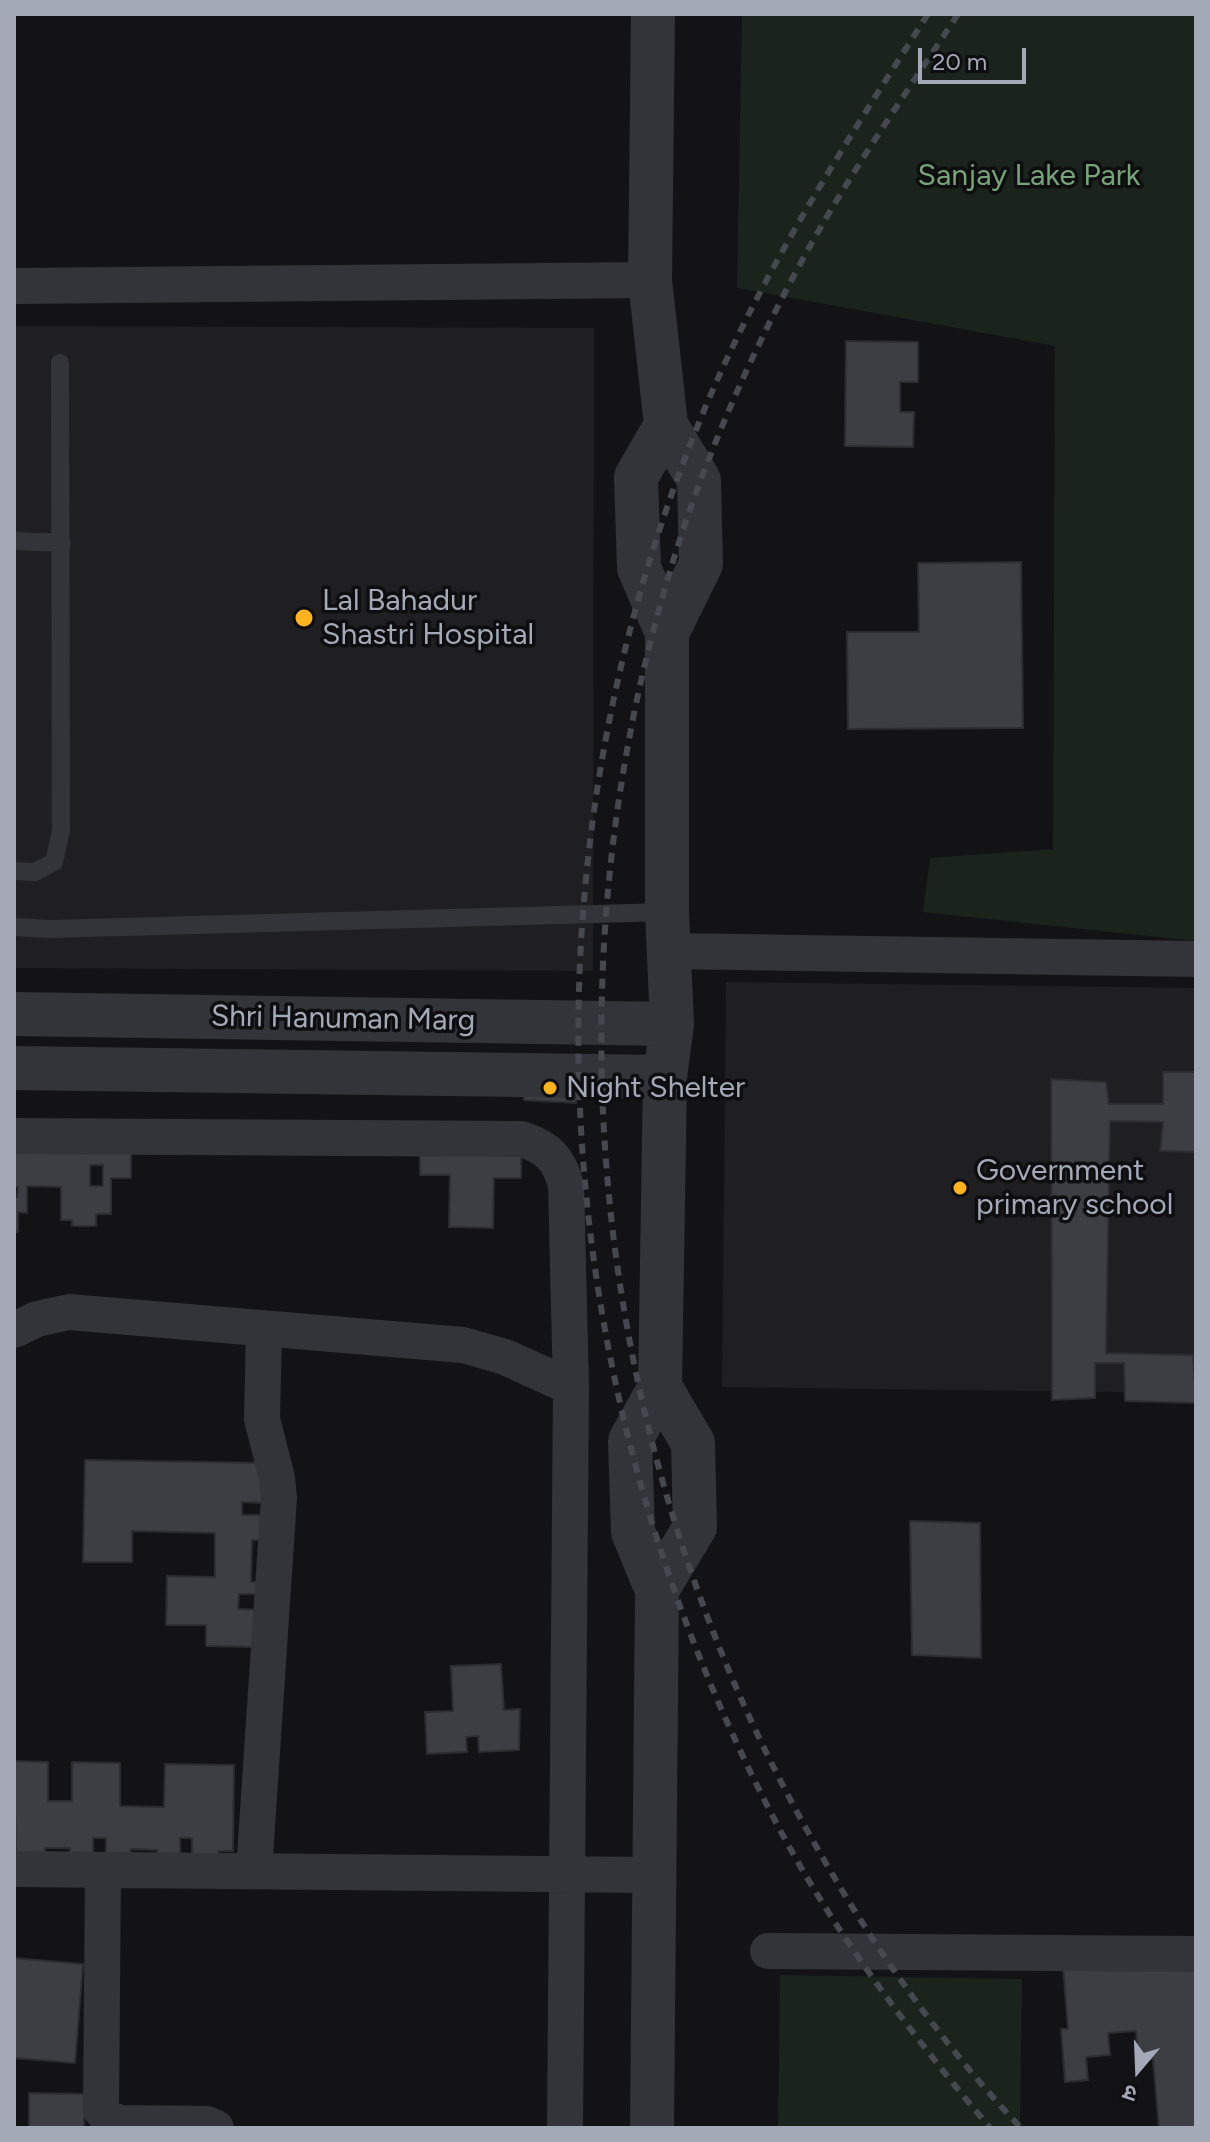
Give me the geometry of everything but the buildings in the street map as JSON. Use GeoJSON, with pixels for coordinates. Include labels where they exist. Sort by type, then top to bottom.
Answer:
{"type":"FeatureCollection","features":[{"type":"Feature","properties":{"kind":"street"},"geometry":{"type":"LineString","coordinates":[[653,14],[650,280],[666,425],[699,480],[701,564],[667,633]]}},
{"type":"Feature","properties":{"kind":"street"},"geometry":{"type":"LineString","coordinates":[[14,286],[650,280]]}},
{"type":"Feature","properties":{"kind":"street"},"geometry":{"type":"LineString","coordinates":[[652,2128],[657,1590],[633,1532],[630,1441],[660,1387],[665,1077],[672,1024],[667,633],[639,568],[636,477],[666,425]]}},
{"type":"Feature","properties":{"kind":"street"},"geometry":{"type":"LineString","coordinates":[[669,932],[1196,959]]}},
{"type":"Feature","properties":{"kind":"street","name":"Shri Hanuman Marg"},"geometry":{"type":"LineString","coordinates":[[14,1014],[672,1024]]}},
{"type":"Feature","properties":{"kind":"street","name":"Shri Hanuman Marg"},"geometry":{"type":"LineString","coordinates":[[14,1068],[665,1077]]}},
{"type":"Feature","properties":{"kind":"street"},"geometry":{"type":"LineString","coordinates":[[14,1136],[521,1139],[534,1143],[556,1158],[566,1185],[571,1387],[565,2128]]}},
{"type":"Feature","properties":{"kind":"street"},"geometry":{"type":"LineString","coordinates":[[14,1330],[37,1319],[69,1312],[463,1345],[505,1357],[571,1387]]}},
{"type":"Feature","properties":{"kind":"street"},"geometry":{"type":"LineString","coordinates":[[254,1871],[279,1498],[262,1419],[264,1328]]}},
{"type":"Feature","properties":{"kind":"street"},"geometry":{"type":"LineString","coordinates":[[657,1590],[695,1527],[693,1443],[660,1387]]}},
{"type":"Feature","properties":{"kind":"street"},"geometry":{"type":"LineString","coordinates":[[14,1869],[652,1875]]}},
{"type":"Feature","properties":{"kind":"street"},"geometry":{"type":"LineString","coordinates":[[103,1870],[101,2110],[108,2119],[121,2123],[207,2124],[216,2128]]}},
{"type":"Feature","properties":{"kind":"street"},"geometry":{"type":"LineString","coordinates":[[768,1951],[1196,1954]]}},
{"type":"Feature","properties":{"kind":"lane"},"geometry":{"type":"LineString","coordinates":[[14,871],[35,872],[54,862],[61,831],[60,363]]}},
{"type":"Feature","properties":{"kind":"lane"},"geometry":{"type":"LineString","coordinates":[[14,541],[62,543]]}},
{"type":"Feature","properties":{"kind":"lane"},"geometry":{"type":"LineString","coordinates":[[14,927],[669,932]]}},
{"type":"Feature","properties":{"kind":"shaded area","name":"Lal Bahadur Shastri Hospital"},"geometry":{"type":"Polygon","coordinates":[[[14,326],[594,328],[593,971],[14,968],[14,326]]]}},
{"type":"Feature","properties":{"kind":"shaded area","name":"Government primary school"},"geometry":{"type":"Polygon","coordinates":[[[726,982],[1196,988],[1196,1393],[722,1387],[726,982]]]}},
{"type":"Feature","properties":{"kind":"green space","name":"Sanjay Lake Park"},"geometry":{"type":"Polygon","coordinates":[[[742,14],[1196,14],[1196,941],[923,912],[930,858],[1053,849],[1055,346],[737,288],[742,14]]]}},
{"type":"Feature","properties":{"kind":"green space"},"geometry":{"type":"Polygon","coordinates":[[[780,1975],[1022,1979],[1020,2128],[778,2128],[780,1975]]]}},
{"type":"Feature","properties":{"kind":"railway"},"geometry":{"type":"LineString","coordinates":[[928,14],[803,215],[747,318],[698,425],[639,596],[600,771],[581,947],[581,1124],[600,1300],[638,1473],[694,1642],[768,1807],[816,1892],[898,2013],[990,2128]]}},
{"type":"Feature","properties":{"kind":"railway"},"geometry":{"type":"LineString","coordinates":[[958,14],[855,171],[798,268],[737,392],[686,521],[640,686],[612,854],[601,1024],[609,1194],[634,1361],[676,1526],[735,1686],[812,1839],[882,1953],[962,2061],[1021,2128]]}},
{"type":"Feature","properties":{"kind":"place","name":"Lal Bahadur Shastri Hospital"},"geometry":{"type":"Point","coordinates":[304,618]}},
{"type":"Feature","properties":{"kind":"place","name":"Night Shelter"},"geometry":{"type":"Point","coordinates":[550,1088]}},
{"type":"Feature","properties":{"kind":"place","name":"Government primary school"},"geometry":{"type":"Point","coordinates":[960,1188]}}]}
